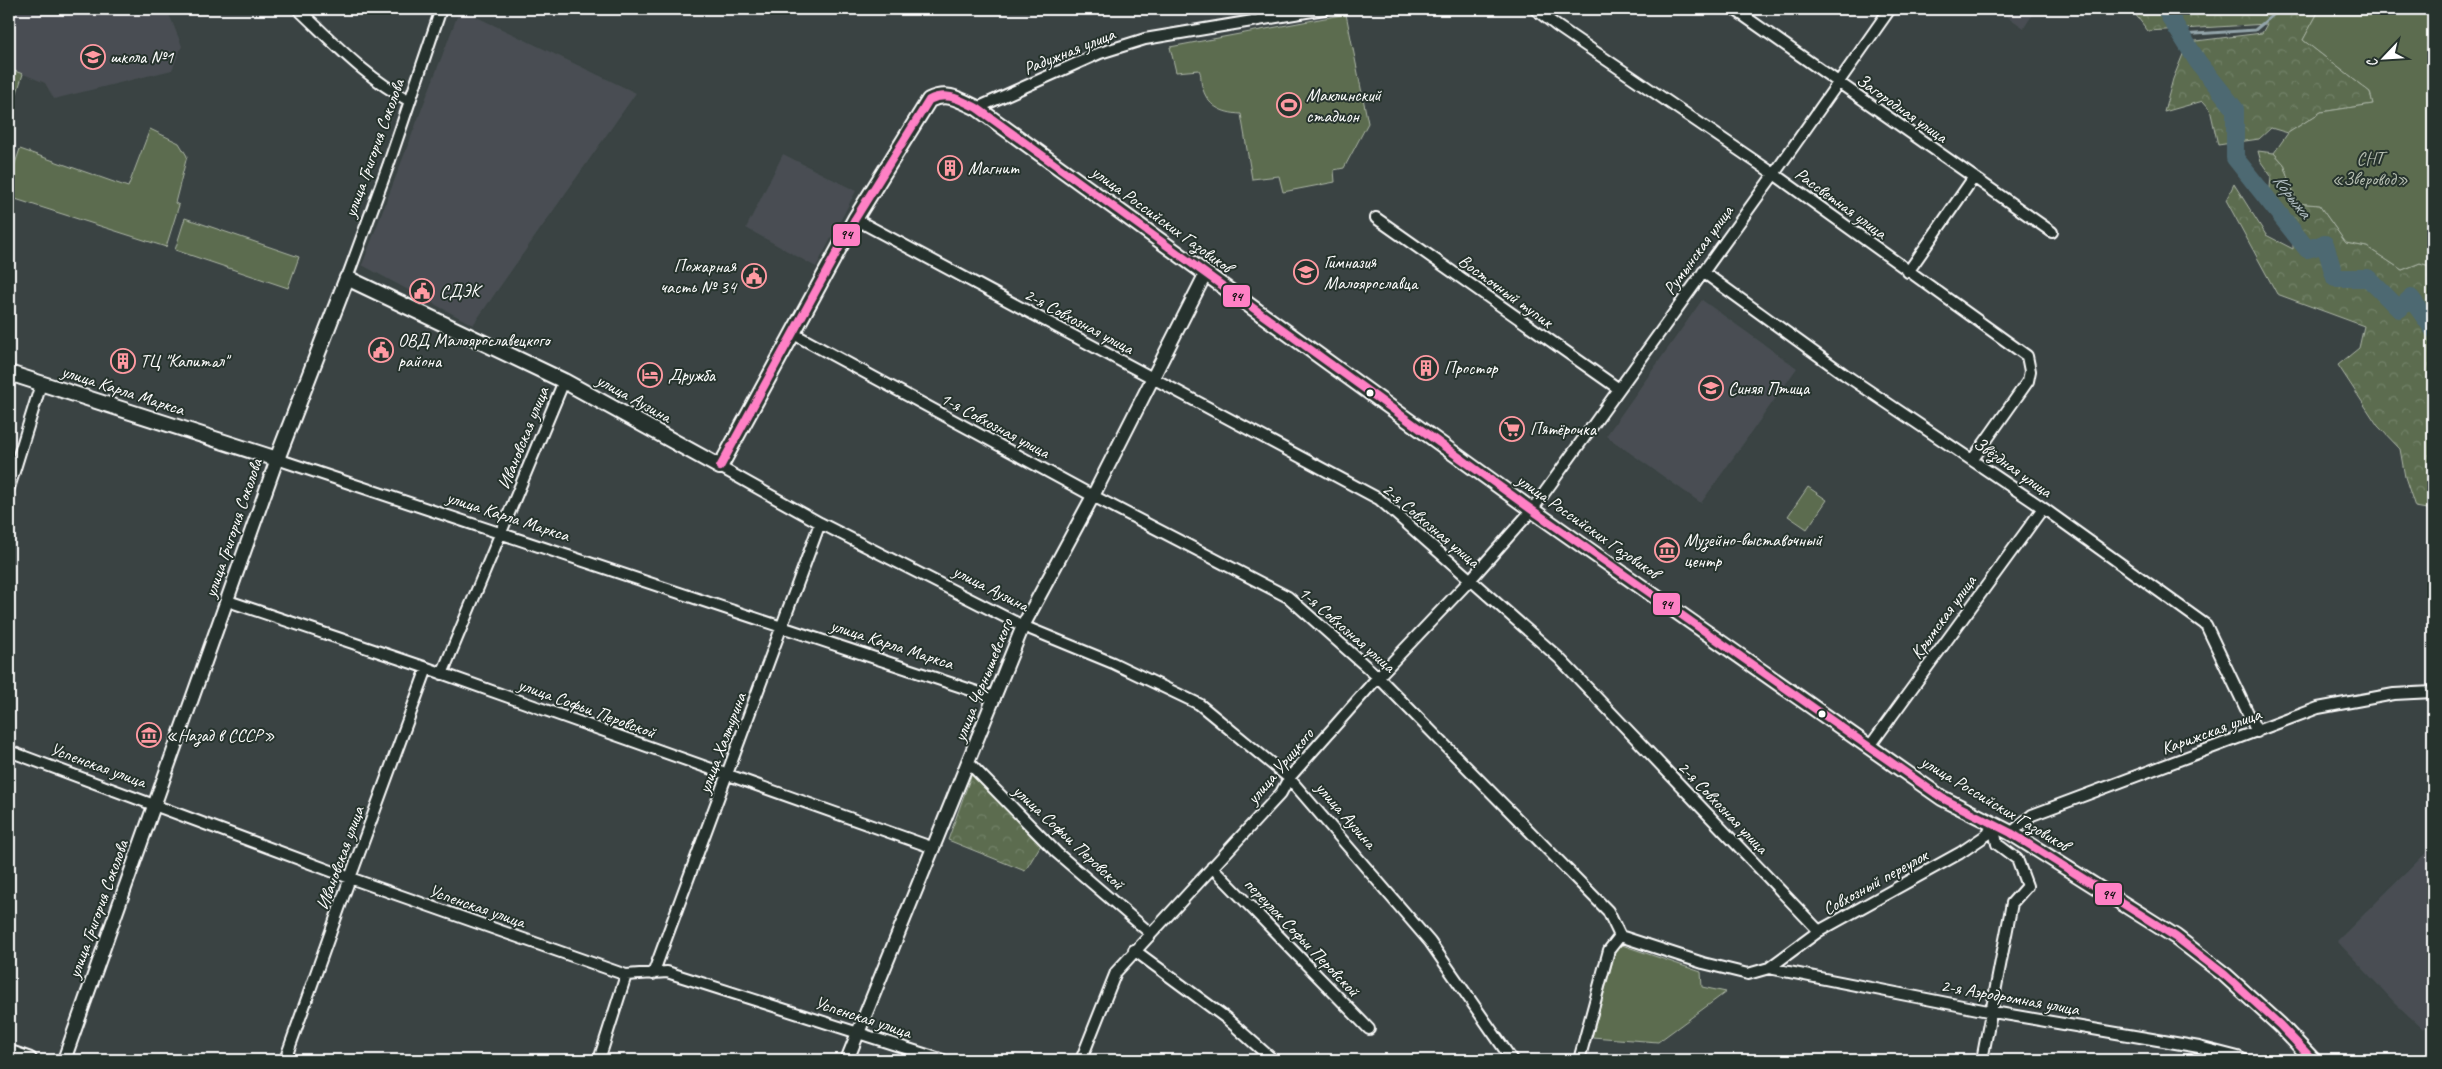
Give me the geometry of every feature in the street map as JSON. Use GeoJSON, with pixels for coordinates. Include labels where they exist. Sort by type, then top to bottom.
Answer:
{"type":"FeatureCollection","features":[{"type":"Feature","properties":{"kind":"main road","name":"улица Российских Газовиков"},"geometry":{"type":"LineString","coordinates":[[854,219],[929,100],[943,95],[954,97],[977,108],[1532,510],[1942,798],[2011,832],[2176,937],[2225,975],[2273,1019],[2313,1060]]}},
{"type":"Feature","properties":{"kind":"main road"},"geometry":{"type":"LineString","coordinates":[[720,467],[854,219]]}},
{"type":"Feature","properties":{"kind":"main road","name":"улица Аузина"},"geometry":{"type":"LineString","coordinates":[[347,278],[564,381],[720,467]]}},
{"type":"Feature","properties":{"kind":"main road","name":"улица Григория Соколова"},"geometry":{"type":"LineString","coordinates":[[277,459],[347,278]]}},
{"type":"Feature","properties":{"kind":"main road","name":"улица Карла Маркса"},"geometry":{"type":"LineString","coordinates":[[9,373],[277,459]]}},
{"type":"Feature","properties":{"kind":"main road"},"geometry":{"type":"LineString","coordinates":[[9,1053],[29,1060]]}},
{"type":"Feature","properties":{"kind":"street"},"geometry":{"type":"LineString","coordinates":[[298,9],[363,71],[410,101]]}},
{"type":"Feature","properties":{"kind":"street","name":"улица Григория Соколова"},"geometry":{"type":"LineString","coordinates":[[347,278],[410,101],[440,9]]}},
{"type":"Feature","properties":{"kind":"street","name":"Радужная улица"},"geometry":{"type":"LineString","coordinates":[[977,108],[1100,53],[1145,39],[1261,14],[1324,9]]}},
{"type":"Feature","properties":{"kind":"street","name":"Рассветная улица"},"geometry":{"type":"LineString","coordinates":[[1535,9],[1774,174],[2026,356],[2030,371],[2028,381],[1973,459]]}},
{"type":"Feature","properties":{"kind":"street","name":"Загородная улица"},"geometry":{"type":"LineString","coordinates":[[1734,9],[2052,232]]}},
{"type":"Feature","properties":{"kind":"street","name":"Румынская улица"},"geometry":{"type":"LineString","coordinates":[[1532,510],[1774,174],[1890,9]]}},
{"type":"Feature","properties":{"kind":"street"},"geometry":{"type":"LineString","coordinates":[[1908,272],[1974,178]]}},
{"type":"Feature","properties":{"kind":"street","name":"Восточный тупик"},"geometry":{"type":"LineString","coordinates":[[1376,218],[1619,388]]}},
{"type":"Feature","properties":{"kind":"street","name":"2-я Совхозная улица"},"geometry":{"type":"LineString","coordinates":[[854,219],[1379,499],[1559,658],[1819,931]]}},
{"type":"Feature","properties":{"kind":"street","name":"Звёздная улица"},"geometry":{"type":"LineString","coordinates":[[1703,272],[1844,374],[1973,459],[2206,625],[2257,732]]}},
{"type":"Feature","properties":{"kind":"street","name":"улица Чернышевского"},"geometry":{"type":"LineString","coordinates":[[847,1060],[1023,626],[1093,496],[1206,273]]}},
{"type":"Feature","properties":{"kind":"street","name":"1-я Совхозная улица"},"geometry":{"type":"LineString","coordinates":[[792,333],[1093,496],[1288,597],[1378,676],[1608,910],[1620,936]]}},
{"type":"Feature","properties":{"kind":"street","name":"Ивановская улица"},"geometry":{"type":"LineString","coordinates":[[442,674],[564,381]]}},
{"type":"Feature","properties":{"kind":"street"},"geometry":{"type":"LineString","coordinates":[[9,488],[41,384]]}},
{"type":"Feature","properties":{"kind":"street","name":"улица Григория Соколова"},"geometry":{"type":"LineString","coordinates":[[64,1060],[277,459]]}},
{"type":"Feature","properties":{"kind":"street","name":"улица Карла Маркса"},"geometry":{"type":"LineString","coordinates":[[277,459],[995,698]]}},
{"type":"Feature","properties":{"kind":"street","name":"улица Аузина"},"geometry":{"type":"LineString","coordinates":[[720,467],[820,523],[1023,626],[1114,663],[1199,704],[1289,778],[1430,942],[1512,1060]]}},
{"type":"Feature","properties":{"kind":"street","name":"Крымская улица"},"geometry":{"type":"LineString","coordinates":[[1870,746],[2043,508]]}},
{"type":"Feature","properties":{"kind":"street","name":"улица Урицкого"},"geometry":{"type":"LineString","coordinates":[[1081,1060],[1116,972],[1134,950],[1281,793],[1289,778],[1378,676],[1471,579],[1532,510]]}},
{"type":"Feature","properties":{"kind":"street","name":"улица Халтурина"},"geometry":{"type":"LineString","coordinates":[[654,974],[820,523]]}},
{"type":"Feature","properties":{"kind":"street","name":"улица Софьи Перовской"},"geometry":{"type":"LineString","coordinates":[[228,601],[427,668],[934,848]]}},
{"type":"Feature","properties":{"kind":"street","name":"Ивановская улица"},"geometry":{"type":"LineString","coordinates":[[286,1060],[427,668]]}},
{"type":"Feature","properties":{"kind":"street","name":"Карижская улица"},"geometry":{"type":"LineString","coordinates":[[2011,832],[2032,815],[2318,708],[2394,694],[2433,693]]}},
{"type":"Feature","properties":{"kind":"street","name":"Успенская улица"},"geometry":{"type":"LineString","coordinates":[[9,750],[350,878],[626,975],[667,972],[943,1060]]}},
{"type":"Feature","properties":{"kind":"street","name":"улица Софьи Перовской"},"geometry":{"type":"LineString","coordinates":[[969,763],[1057,852],[1150,933]]}},
{"type":"Feature","properties":{"kind":"street"},"geometry":{"type":"LineString","coordinates":[[1982,1060],[1993,1012],[2012,904],[2027,886],[2017,859],[1997,844],[1993,823]]}},
{"type":"Feature","properties":{"kind":"street","name":"Совхозный переулок"},"geometry":{"type":"LineString","coordinates":[[1769,968],[1819,931],[1960,853],[1988,834],[1993,823]]}},
{"type":"Feature","properties":{"kind":"street","name":"переулок Софьи Перовской"},"geometry":{"type":"LineString","coordinates":[[1212,867],[1369,1029]]}},
{"type":"Feature","properties":{"kind":"street"},"geometry":{"type":"LineString","coordinates":[[1579,1060],[1609,950],[1620,936],[1703,963],[1748,974],[1769,968]]}},
{"type":"Feature","properties":{"kind":"street"},"geometry":{"type":"LineString","coordinates":[[1134,950],[1226,1018],[1273,1060]]}},
{"type":"Feature","properties":{"kind":"street","name":"2-я Аэродромная улица"},"geometry":{"type":"LineString","coordinates":[[1769,968],[1993,1012],[2199,1047],[2238,1056],[2244,1060]]}},
{"type":"Feature","properties":{"kind":"street"},"geometry":{"type":"LineString","coordinates":[[599,1060],[626,975]]}},
{"type":"Feature","properties":{"kind":"shaded area","name":"школа №1"},"geometry":{"type":"Polygon","coordinates":[[[9,9],[167,9],[182,46],[172,70],[54,99],[45,83],[9,68],[9,9]]]}},
{"type":"Feature","properties":{"kind":"shaded area"},"geometry":{"type":"Polygon","coordinates":[[[460,9],[636,93],[473,325],[362,265],[460,9]]]}},
{"type":"Feature","properties":{"kind":"shaded area"},"geometry":{"type":"Polygon","coordinates":[[[1996,9],[2036,9],[2024,28],[1996,9]]]}},
{"type":"Feature","properties":{"kind":"shaded area"},"geometry":{"type":"Polygon","coordinates":[[[783,154],[856,191],[816,267],[746,228],[783,154]]]}},
{"type":"Feature","properties":{"kind":"shaded area","name":"Синяя Птица"},"geometry":{"type":"Polygon","coordinates":[[[1702,300],[1797,368],[1701,503],[1606,436],[1702,300]]]}},
{"type":"Feature","properties":{"kind":"shaded area"},"geometry":{"type":"Polygon","coordinates":[[[2433,846],[2433,1019],[2423,1029],[2396,1004],[2337,941],[2433,846]]]}},
{"type":"Feature","properties":{"kind":"green space"},"geometry":{"type":"Polygon","coordinates":[[[2135,9],[2320,9],[2303,40],[2370,92],[2373,104],[2321,112],[2288,133],[2271,128],[2259,139],[2218,145],[2210,109],[2203,101],[2164,112],[2173,79],[2188,42],[2262,33],[2267,24],[2148,31],[2135,14],[2135,9]]]}},
{"type":"Feature","properties":{"kind":"green space","name":"СНТ «Зверовод»"},"geometry":{"type":"Polygon","coordinates":[[[2320,9],[2433,9],[2433,267],[2420,263],[2402,270],[2367,247],[2346,243],[2319,205],[2297,203],[2284,164],[2274,153],[2288,133],[2321,112],[2373,104],[2370,92],[2303,40],[2320,9]]]}},
{"type":"Feature","properties":{"kind":"green space","name":"Маклинский стадион"},"geometry":{"type":"Polygon","coordinates":[[[1346,14],[1368,123],[1344,168],[1334,170],[1335,182],[1283,192],[1279,176],[1252,179],[1241,114],[1221,110],[1207,99],[1201,84],[1199,70],[1176,72],[1170,47],[1346,14]]]}},
{"type":"Feature","properties":{"kind":"green space"},"geometry":{"type":"Polygon","coordinates":[[[9,69],[23,74],[14,102],[9,101],[9,69]]]}},
{"type":"Feature","properties":{"kind":"green space"},"geometry":{"type":"Polygon","coordinates":[[[150,129],[179,143],[187,156],[175,203],[179,205],[166,247],[9,197],[9,181],[20,149],[128,187],[150,129]]]}},
{"type":"Feature","properties":{"kind":"green space"},"geometry":{"type":"Polygon","coordinates":[[[2258,151],[2274,153],[2284,164],[2297,203],[2319,205],[2346,243],[2367,247],[2402,270],[2420,263],[2433,267],[2433,510],[2415,507],[2405,477],[2400,449],[2378,426],[2338,365],[2359,348],[2364,326],[2277,294],[2226,200],[2234,184],[2266,235],[2293,249],[2293,227],[2284,222],[2273,211],[2270,200],[2271,176],[2261,162],[2258,151]]]}},
{"type":"Feature","properties":{"kind":"green space"},"geometry":{"type":"Polygon","coordinates":[[[185,218],[299,257],[288,288],[175,250],[185,218]]]}},
{"type":"Feature","properties":{"kind":"green space"},"geometry":{"type":"Polygon","coordinates":[[[1808,487],[1827,500],[1807,529],[1788,516],[1808,487]]]}},
{"type":"Feature","properties":{"kind":"green space"},"geometry":{"type":"Polygon","coordinates":[[[972,773],[1042,843],[1025,871],[948,840],[972,773]]]}},
{"type":"Feature","properties":{"kind":"green space"},"geometry":{"type":"Polygon","coordinates":[[[1622,945],[1701,972],[1702,987],[1726,992],[1658,1042],[1592,1037],[1616,949],[1622,945]]]}},
{"type":"Feature","properties":{"kind":"waterway","name":"Корыжа"},"geometry":{"type":"LineString","coordinates":[[2165,9],[2198,62],[2235,109],[2235,158],[2307,249],[2325,244],[2335,278],[2368,278],[2399,309],[2411,298],[2433,329]]}},
{"type":"Feature","properties":{"kind":"waterway"},"geometry":{"type":"LineString","coordinates":[[2181,35],[2255,30],[2280,9]]}},
{"type":"Feature","properties":{"kind":"transit line","name":"94"},"geometry":{"type":"LineString","coordinates":[[720,467],[855,219],[929,100],[942,96],[959,100],[977,108],[1532,510],[1942,798],[2011,833],[2176,937],[2225,975],[2280,1025],[2313,1060]]}},
{"type":"Feature","properties":{"kind":"place","name":"школа №1"},"geometry":{"type":"Point","coordinates":[93,57]}},
{"type":"Feature","properties":{"kind":"place","name":"Маклинский стадион"},"geometry":{"type":"Point","coordinates":[1289,105]}},
{"type":"Feature","properties":{"kind":"place","name":"Магнит"},"geometry":{"type":"Point","coordinates":[950,168]}},
{"type":"Feature","properties":{"kind":"place","name":"Гимназия Малоярославца"},"geometry":{"type":"Point","coordinates":[1306,272]}},
{"type":"Feature","properties":{"kind":"place","name":"Пожарная часть № 34"},"geometry":{"type":"Point","coordinates":[754,276]}},
{"type":"Feature","properties":{"kind":"place","name":"СДЭК"},"geometry":{"type":"Point","coordinates":[422,291]}},
{"type":"Feature","properties":{"kind":"place","name":"ОВД Малоярославецкого района"},"geometry":{"type":"Point","coordinates":[381,350]}},
{"type":"Feature","properties":{"kind":"place","name":"ТЦ \"Капитал\""},"geometry":{"type":"Point","coordinates":[123,361]}},
{"type":"Feature","properties":{"kind":"place","name":"Простор"},"geometry":{"type":"Point","coordinates":[1426,368]}},
{"type":"Feature","properties":{"kind":"place","name":"Дружба"},"geometry":{"type":"Point","coordinates":[650,375]}},
{"type":"Feature","properties":{"kind":"place","name":"Синяя Птица"},"geometry":{"type":"Point","coordinates":[1711,388]}},
{"type":"Feature","properties":{"kind":"place","name":"Пятёрочка"},"geometry":{"type":"Point","coordinates":[1512,429]}},
{"type":"Feature","properties":{"kind":"place","name":"Музейно-выставочный центр"},"geometry":{"type":"Point","coordinates":[1667,550]}},
{"type":"Feature","properties":{"kind":"place","name":"«Назад в СССР»"},"geometry":{"type":"Point","coordinates":[149,735]}}]}
